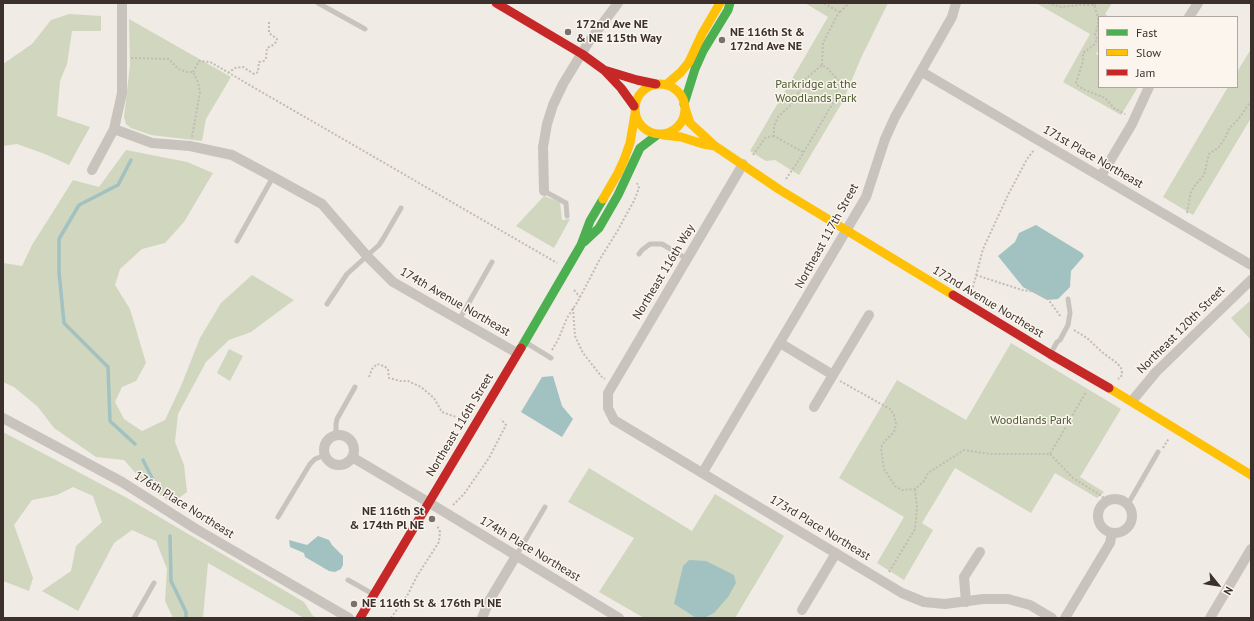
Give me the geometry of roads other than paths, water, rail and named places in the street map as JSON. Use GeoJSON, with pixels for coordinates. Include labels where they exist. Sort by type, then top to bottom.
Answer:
{"type":"FeatureCollection","features":[{"type":"Feature","properties":{"kind":"street"},"geometry":{"type":"LineString","coordinates":[[92,170],[114,129],[122,93],[122,3]]}},
{"type":"Feature","properties":{"kind":"street"},"geometry":{"type":"LineString","coordinates":[[496,3],[582,54],[604,70],[620,88],[635,110],[640,126],[645,130],[659,135],[676,129],[681,123],[695,69],[703,51],[728,10],[730,3]]}},
{"type":"Feature","properties":{"kind":"street"},"geometry":{"type":"LineString","coordinates":[[544,191],[544,147],[547,124],[554,105],[563,84],[593,36],[618,3]]}},
{"type":"Feature","properties":{"kind":"street"},"geometry":{"type":"LineString","coordinates":[[666,85],[681,72],[689,62],[702,34],[720,3]]}},
{"type":"Feature","properties":{"kind":"street","name":"Northeast 117th Street"},"geometry":{"type":"LineString","coordinates":[[703,472],[866,197],[885,139],[895,117],[952,17],[956,3]]}},
{"type":"Feature","properties":{"kind":"street"},"geometry":{"type":"LineString","coordinates":[[1191,16],[1198,3]]}},
{"type":"Feature","properties":{"kind":"street"},"geometry":{"type":"LineString","coordinates":[[604,70],[616,72],[637,80],[666,85],[674,89],[681,96],[685,106]]}},
{"type":"Feature","properties":{"kind":"street","name":"171st Place Northeast"},"geometry":{"type":"LineString","coordinates":[[922,72],[1251,264]]}},
{"type":"Feature","properties":{"kind":"street"},"geometry":{"type":"LineString","coordinates":[[635,110],[637,98],[648,87],[656,84]]}},
{"type":"Feature","properties":{"kind":"street"},"geometry":{"type":"LineString","coordinates":[[1101,176],[1132,124],[1149,88]]}},
{"type":"Feature","properties":{"kind":"street","name":"172nd Avenue Northeast"},"geometry":{"type":"LineString","coordinates":[[685,106],[690,123],[715,146],[780,190],[1050,354],[1132,401],[1251,475]]}},
{"type":"Feature","properties":{"kind":"street","name":"Northeast 116th Street"},"geometry":{"type":"LineString","coordinates":[[360,618],[581,245],[590,221],[624,160],[630,143],[635,110]]}},
{"type":"Feature","properties":{"kind":"street","name":"174th Avenue Northeast"},"geometry":{"type":"LineString","coordinates":[[114,129],[152,143],[190,146],[232,155],[274,176],[322,204],[367,256],[393,282],[517,353]]}},
{"type":"Feature","properties":{"kind":"street","name":"172nd Avenue Northeast"},"geometry":{"type":"LineString","coordinates":[[659,135],[681,137],[715,146]]}},
{"type":"Feature","properties":{"kind":"street","name":"Northeast 116th Street"},"geometry":{"type":"LineString","coordinates":[[581,245],[599,228],[618,195],[640,148],[659,135]]}},
{"type":"Feature","properties":{"kind":"street","name":"Northeast 116th Way"},"geometry":{"type":"LineString","coordinates":[[608,393],[743,164]]}},
{"type":"Feature","properties":{"kind":"street"},"geometry":{"type":"LineString","coordinates":[[1251,264],[1249,272],[1251,276]]}},
{"type":"Feature","properties":{"kind":"street","name":"Northeast 120th Street"},"geometry":{"type":"LineString","coordinates":[[1132,401],[1156,372],[1251,280]]}},
{"type":"Feature","properties":{"kind":"street"},"geometry":{"type":"LineString","coordinates":[[814,407],[869,315]]}},
{"type":"Feature","properties":{"kind":"street"},"geometry":{"type":"LineString","coordinates":[[780,343],[833,376]]}},
{"type":"Feature","properties":{"kind":"street","name":"173rd Place Northeast"},"geometry":{"type":"LineString","coordinates":[[608,393],[608,408],[614,420],[703,472],[902,593],[924,602],[945,604],[983,599],[1008,599],[1030,605],[1052,618]]}},
{"type":"Feature","properties":{"kind":"street","name":"176th Place Northeast"},"geometry":{"type":"LineString","coordinates":[[3,418],[122,482],[196,529],[349,618]]}},
{"type":"Feature","properties":{"kind":"street"},"geometry":{"type":"LineString","coordinates":[[336,435],[342,435],[350,440],[354,448],[352,458],[345,464],[335,464],[327,460],[324,455],[324,446],[326,442],[329,438],[336,435]]}},
{"type":"Feature","properties":{"kind":"street","name":"174th Place Northeast"},"geometry":{"type":"LineString","coordinates":[[352,458],[428,502],[619,618]]}},
{"type":"Feature","properties":{"kind":"street"},"geometry":{"type":"LineString","coordinates":[[1118,498],[1124,500],[1128,504],[1132,513],[1132,519],[1127,528],[1123,531],[1112,532],[1107,531],[1102,527],[1098,516],[1099,510],[1106,501],[1118,498]]}},
{"type":"Feature","properties":{"kind":"street"},"geometry":{"type":"LineString","coordinates":[[1065,618],[1110,543],[1112,532]]}},
{"type":"Feature","properties":{"kind":"street"},"geometry":{"type":"LineString","coordinates":[[1210,618],[1251,549]]}},
{"type":"Feature","properties":{"kind":"street"},"geometry":{"type":"LineString","coordinates":[[966,602],[964,577],[980,552]]}},
{"type":"Feature","properties":{"kind":"street"},"geometry":{"type":"LineString","coordinates":[[802,610],[836,553]]}},
{"type":"Feature","properties":{"kind":"street"},"geometry":{"type":"LineString","coordinates":[[482,618],[489,601],[516,556]]}},
{"type":"Feature","properties":{"kind":"lane"},"geometry":{"type":"LineString","coordinates":[[318,3],[364,29]]}},
{"type":"Feature","properties":{"kind":"lane"},"geometry":{"type":"LineString","coordinates":[[237,241],[274,176]]}},
{"type":"Feature","properties":{"kind":"lane"},"geometry":{"type":"LineString","coordinates":[[544,191],[566,203],[567,216]]}},
{"type":"Feature","properties":{"kind":"lane"},"geometry":{"type":"LineString","coordinates":[[327,304],[347,274],[383,239],[401,208]]}},
{"type":"Feature","properties":{"kind":"lane"},"geometry":{"type":"LineString","coordinates":[[639,254],[650,244],[662,244],[688,259]]}},
{"type":"Feature","properties":{"kind":"lane"},"geometry":{"type":"LineString","coordinates":[[459,320],[492,262]]}},
{"type":"Feature","properties":{"kind":"lane"},"geometry":{"type":"LineString","coordinates":[[1050,354],[1068,326],[1070,313],[1068,299]]}},
{"type":"Feature","properties":{"kind":"lane"},"geometry":{"type":"LineString","coordinates":[[524,342],[550,357]]}},
{"type":"Feature","properties":{"kind":"lane"},"geometry":{"type":"LineString","coordinates":[[336,435],[337,419],[355,387]]}},
{"type":"Feature","properties":{"kind":"lane"},"geometry":{"type":"LineString","coordinates":[[1128,504],[1158,452]]}},
{"type":"Feature","properties":{"kind":"lane"},"geometry":{"type":"LineString","coordinates":[[278,517],[310,464],[315,459],[324,455]]}},
{"type":"Feature","properties":{"kind":"lane"},"geometry":{"type":"LineString","coordinates":[[516,556],[545,507]]}},
{"type":"Feature","properties":{"kind":"lane"},"geometry":{"type":"LineString","coordinates":[[348,580],[374,594]]}},
{"type":"Feature","properties":{"kind":"lane"},"geometry":{"type":"LineString","coordinates":[[134,618],[154,583]]}},
{"type":"Feature","properties":{"kind":"water"},"geometry":{"type":"Polygon","coordinates":[[[1036,225],[1082,253],[1084,256],[1071,271],[1070,287],[1058,299],[1047,300],[1023,287],[998,256],[1015,242],[1019,233],[1036,225]]]}},
{"type":"Feature","properties":{"kind":"water"},"geometry":{"type":"Polygon","coordinates":[[[553,376],[562,406],[573,419],[562,437],[521,412],[542,377],[553,376]]]}},
{"type":"Feature","properties":{"kind":"water"},"geometry":{"type":"Polygon","coordinates":[[[318,536],[329,540],[343,556],[343,565],[341,569],[335,572],[329,571],[305,557],[304,553],[290,547],[289,540],[307,545],[318,536]]]}},
{"type":"Feature","properties":{"kind":"water"},"geometry":{"type":"Polygon","coordinates":[[[689,560],[706,561],[734,575],[736,583],[728,597],[714,613],[705,618],[696,618],[674,604],[683,566],[689,560]]]}},
{"type":"Feature","properties":{"kind":"waterway"},"geometry":{"type":"LineString","coordinates":[[131,160],[118,185],[79,205],[59,239],[59,272],[64,323],[108,367],[110,421],[135,444]]}},
{"type":"Feature","properties":{"kind":"waterway"},"geometry":{"type":"LineString","coordinates":[[143,460],[157,488]]}},
{"type":"Feature","properties":{"kind":"waterway"},"geometry":{"type":"LineString","coordinates":[[170,536],[171,581],[186,612],[186,618]]}},
{"type":"Feature","properties":{"kind":"place","name":"172nd Ave NE & NE 115th Way"},"geometry":{"type":"Point","coordinates":[568,32]}},
{"type":"Feature","properties":{"kind":"place","name":"NE 116th St & 172nd Ave NE"},"geometry":{"type":"Point","coordinates":[722,40]}},
{"type":"Feature","properties":{"kind":"place","name":"NE 116th St & 174th Pl NE"},"geometry":{"type":"Point","coordinates":[432,519]}},
{"type":"Feature","properties":{"kind":"place","name":"NE 116th St & 176th Pl NE"},"geometry":{"type":"Point","coordinates":[354,604]}},
{"type":"Feature","properties":{"kind":"park label","name":"Parkridge at the Woodlands Park"},"geometry":{"type":"Point","coordinates":[816,92]}},
{"type":"Feature","properties":{"kind":"park label","name":"Woodlands Park"},"geometry":{"type":"Point","coordinates":[1031,421]}}]}
